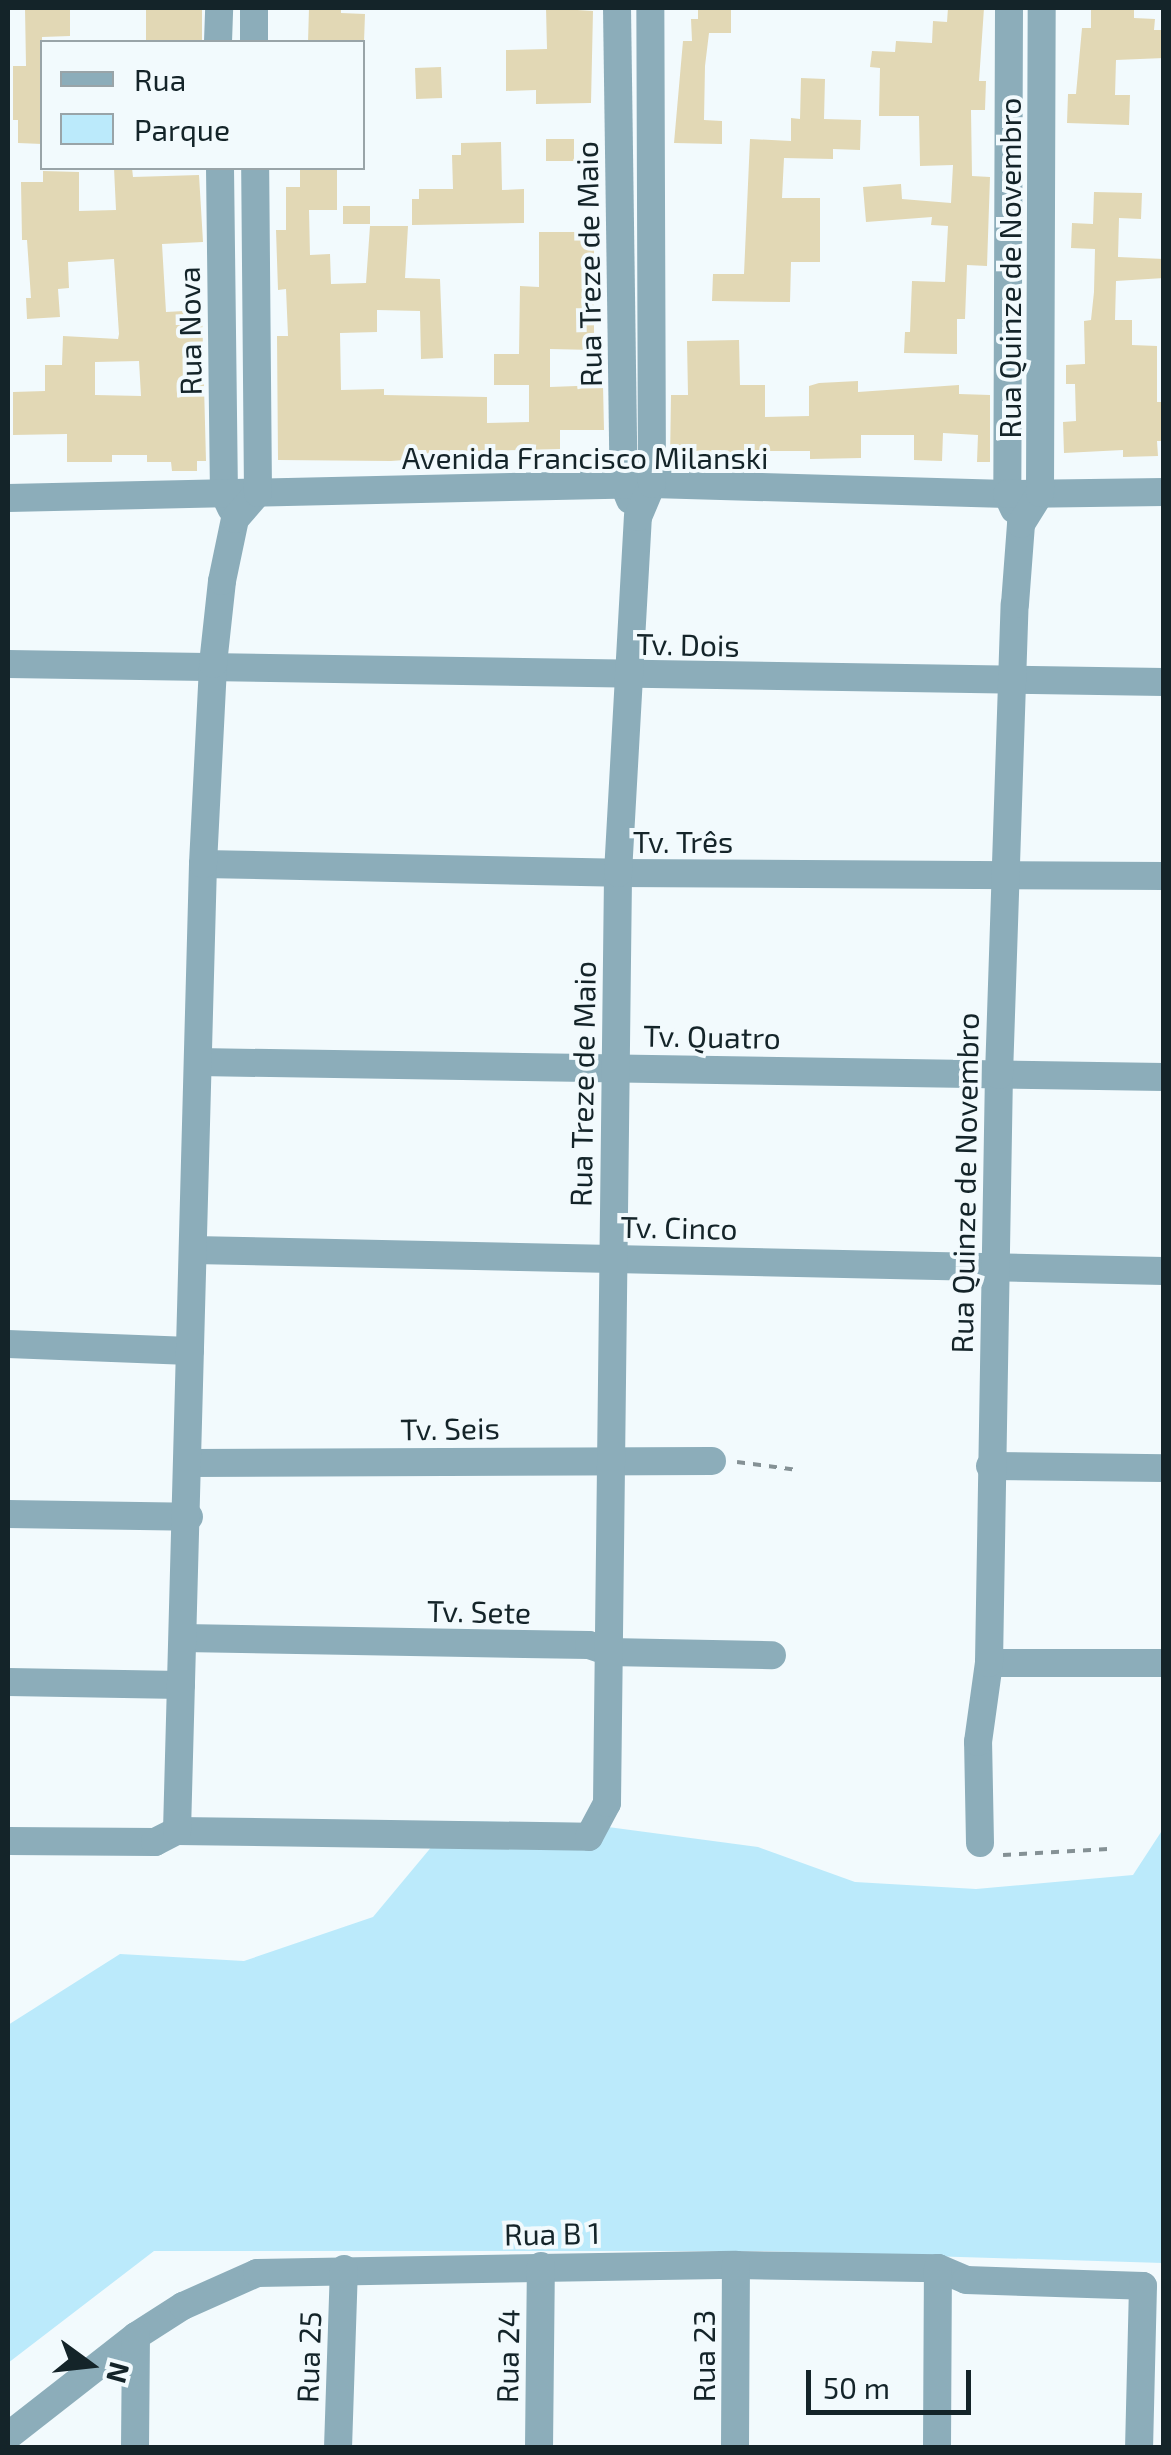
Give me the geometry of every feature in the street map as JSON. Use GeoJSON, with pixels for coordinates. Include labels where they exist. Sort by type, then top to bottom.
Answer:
{"type":"FeatureCollection","features":[{"type":"Feature","properties":{"kind":"street"},"geometry":{"type":"LineString","coordinates":[[218,40],[220,8]]}},
{"type":"Feature","properties":{"kind":"street"},"geometry":{"type":"LineString","coordinates":[[254,8],[254,40]]}},
{"type":"Feature","properties":{"kind":"street","name":"Rua Treze de Maio"},"geometry":{"type":"LineString","coordinates":[[618,8],[638,485]]}},
{"type":"Feature","properties":{"kind":"street","name":"Rua Treze de Maio"},"geometry":{"type":"LineString","coordinates":[[177,1832],[589,1837],[607,1803],[608,1459],[618,874],[638,516],[650,8]]}},
{"type":"Feature","properties":{"kind":"street","name":"Rua Quinze de Novembro"},"geometry":{"type":"LineString","coordinates":[[1008,8],[1007,494],[1021,524]]}},
{"type":"Feature","properties":{"kind":"street","name":"Rua Quinze de Novembro"},"geometry":{"type":"LineString","coordinates":[[980,1844],[978,1742],[990,1663],[990,1466],[1012,679],[1021,524],[1040,493],[1042,8]]}},
{"type":"Feature","properties":{"kind":"street","name":"Rua Nova"},"geometry":{"type":"LineString","coordinates":[[177,1832],[189,1516],[203,864],[213,664],[230,506],[220,170]]}},
{"type":"Feature","properties":{"kind":"street"},"geometry":{"type":"LineString","coordinates":[[255,170],[258,494]]}},
{"type":"Feature","properties":{"kind":"street","name":"Avenida Francisco Milanski"},"geometry":{"type":"LineString","coordinates":[[8,498],[230,506],[258,494],[638,485],[1007,494],[1164,492]]}},
{"type":"Feature","properties":{"kind":"street","name":"Tv. Dois"},"geometry":{"type":"LineString","coordinates":[[8,664],[213,664],[629,676],[1164,682]]}},
{"type":"Feature","properties":{"kind":"street","name":"Tv. Três"},"geometry":{"type":"LineString","coordinates":[[203,864],[618,874],[1164,876]]}},
{"type":"Feature","properties":{"kind":"street","name":"Tv. Quatro"},"geometry":{"type":"LineString","coordinates":[[198,1062],[1164,1077]]}},
{"type":"Feature","properties":{"kind":"street","name":"Tv. Cinco"},"geometry":{"type":"LineString","coordinates":[[193,1250],[1164,1271]]}},
{"type":"Feature","properties":{"kind":"street"},"geometry":{"type":"LineString","coordinates":[[8,1344],[190,1351]]}},
{"type":"Feature","properties":{"kind":"street","name":"Tv. Seis"},"geometry":{"type":"LineString","coordinates":[[189,1464],[608,1459],[712,1462]]}},
{"type":"Feature","properties":{"kind":"street"},"geometry":{"type":"LineString","coordinates":[[990,1466],[1164,1468]]}},
{"type":"Feature","properties":{"kind":"street"},"geometry":{"type":"LineString","coordinates":[[8,1514],[189,1516]]}},
{"type":"Feature","properties":{"kind":"street","name":"Tv. Sete"},"geometry":{"type":"LineString","coordinates":[[183,1638],[589,1645],[609,1652],[772,1655]]}},
{"type":"Feature","properties":{"kind":"street"},"geometry":{"type":"LineString","coordinates":[[990,1663],[1164,1663]]}},
{"type":"Feature","properties":{"kind":"street"},"geometry":{"type":"LineString","coordinates":[[8,1682],[181,1685]]}},
{"type":"Feature","properties":{"kind":"street"},"geometry":{"type":"LineString","coordinates":[[8,1841],[151,1842],[177,1832]]}},
{"type":"Feature","properties":{"kind":"street","name":"Rua B 1"},"geometry":{"type":"LineString","coordinates":[[8,2436],[136,2336],[183,2306],[257,2273],[736,2265],[938,2268],[966,2280],[1143,2286],[1140,2448]]}},
{"type":"Feature","properties":{"kind":"street","name":"Rua 23"},"geometry":{"type":"LineString","coordinates":[[735,2448],[736,2265]]}},
{"type":"Feature","properties":{"kind":"street","name":"Rua 24"},"geometry":{"type":"LineString","coordinates":[[539,2448],[541,2266]]}},
{"type":"Feature","properties":{"kind":"street"},"geometry":{"type":"LineString","coordinates":[[937,2448],[938,2268]]}},
{"type":"Feature","properties":{"kind":"street","name":"Rua 25"},"geometry":{"type":"LineString","coordinates":[[338,2448],[344,2269]]}},
{"type":"Feature","properties":{"kind":"street"},"geometry":{"type":"LineString","coordinates":[[135,2448],[136,2336]]}},
{"type":"Feature","properties":{"kind":"path"},"geometry":{"type":"LineString","coordinates":[[712,1462],[797,1470]]}},
{"type":"Feature","properties":{"kind":"path"},"geometry":{"type":"LineString","coordinates":[[980,1844],[999,1854],[1017,1856],[1108,1849]]}},
{"type":"Feature","properties":{"kind":"green space"},"geometry":{"type":"Polygon","coordinates":[[[453,1821],[578,1823],[758,1847],[855,1882],[976,1889],[1133,1875],[1163,1829],[1163,2263],[762,2251],[154,2251],[8,2363],[8,2025],[120,1954],[244,1961],[373,1917],[453,1821]]]}},
{"type":"Feature","properties":{"kind":"building"},"geometry":{"type":"Polygon","coordinates":[[[25,8],[70,8],[70,36],[40,40],[40,144],[18,143],[18,120],[13,120],[13,66],[26,66],[25,8]]]}},
{"type":"Feature","properties":{"kind":"building"},"geometry":{"type":"Polygon","coordinates":[[[146,8],[202,8],[202,40],[146,40],[146,8]]]}},
{"type":"Feature","properties":{"kind":"building"},"geometry":{"type":"Polygon","coordinates":[[[309,8],[341,8],[341,13],[365,14],[364,40],[308,40],[309,8]]]}},
{"type":"Feature","properties":{"kind":"building"},"geometry":{"type":"Polygon","coordinates":[[[546,8],[593,11],[591,103],[536,104],[536,90],[506,91],[506,50],[547,49],[546,8]]]}},
{"type":"Feature","properties":{"kind":"building"},"geometry":{"type":"Polygon","coordinates":[[[948,8],[984,8],[979,81],[986,81],[985,110],[971,110],[972,176],[990,177],[987,266],[967,265],[965,319],[957,319],[957,354],[904,353],[905,332],[910,332],[912,281],[945,282],[948,226],[931,225],[932,217],[866,222],[863,187],[901,184],[902,199],[951,203],[953,165],[920,166],[919,116],[879,116],[880,68],[870,67],[872,51],[895,52],[896,41],[932,43],[933,21],[947,22],[948,8]]]}},
{"type":"Feature","properties":{"kind":"building"},"geometry":{"type":"Polygon","coordinates":[[[1091,8],[1134,8],[1134,18],[1155,19],[1154,30],[1164,30],[1164,58],[1116,60],[1115,95],[1130,95],[1129,125],[1067,123],[1068,94],[1076,94],[1082,28],[1091,28],[1091,8]]]}},
{"type":"Feature","properties":{"kind":"building"},"geometry":{"type":"Polygon","coordinates":[[[698,10],[731,10],[731,33],[709,33],[705,66],[704,120],[722,121],[722,144],[674,143],[683,41],[692,41],[691,19],[698,19],[698,10]]]}},
{"type":"Feature","properties":{"kind":"building"},"geometry":{"type":"Polygon","coordinates":[[[441,67],[442,98],[416,99],[415,68],[441,67]]]}},
{"type":"Feature","properties":{"kind":"building"},"geometry":{"type":"Polygon","coordinates":[[[801,78],[825,79],[824,119],[861,120],[860,150],[833,149],[833,159],[784,158],[782,198],[820,198],[820,262],[791,262],[790,302],[712,301],[713,274],[744,274],[750,139],[791,141],[791,118],[800,119],[801,78]]]}},
{"type":"Feature","properties":{"kind":"building"},"geometry":{"type":"Polygon","coordinates":[[[546,139],[574,139],[574,161],[546,161],[546,139]]]}},
{"type":"Feature","properties":{"kind":"building"},"geometry":{"type":"Polygon","coordinates":[[[501,142],[502,190],[524,189],[524,223],[412,225],[412,199],[419,199],[419,189],[453,189],[452,155],[461,155],[461,143],[501,142]]]}},
{"type":"Feature","properties":{"kind":"building"},"geometry":{"type":"Polygon","coordinates":[[[114,170],[132,170],[133,177],[199,175],[203,242],[162,244],[166,312],[202,310],[206,461],[197,461],[197,471],[172,471],[171,462],[147,462],[147,455],[112,455],[112,462],[67,462],[67,434],[13,435],[13,392],[45,391],[45,365],[62,365],[63,336],[118,339],[114,259],[68,262],[69,288],[58,289],[60,317],[27,319],[26,298],[31,298],[27,240],[22,240],[21,182],[43,182],[43,171],[79,172],[79,211],[116,210],[114,170]],[[139,361],[95,362],[95,395],[141,396],[139,361]]]}},
{"type":"Feature","properties":{"kind":"building"},"geometry":{"type":"Polygon","coordinates":[[[300,170],[337,170],[337,210],[309,210],[310,255],[330,254],[331,284],[366,283],[370,226],[408,226],[405,278],[440,279],[443,358],[421,359],[420,311],[377,310],[377,332],[340,333],[341,390],[384,389],[384,395],[487,397],[487,423],[529,422],[529,385],[494,385],[494,354],[519,354],[520,286],[539,287],[539,232],[594,232],[594,350],[550,349],[550,387],[603,385],[604,430],[560,430],[560,449],[442,452],[391,461],[278,460],[277,336],[288,336],[286,289],[278,290],[276,230],[286,230],[286,187],[300,187],[300,170]]]}},
{"type":"Feature","properties":{"kind":"building"},"geometry":{"type":"Polygon","coordinates":[[[1094,192],[1142,193],[1141,219],[1119,218],[1118,257],[1164,259],[1164,278],[1116,281],[1115,320],[1132,320],[1132,345],[1157,346],[1157,402],[1164,402],[1164,441],[1157,441],[1158,456],[1123,457],[1123,450],[1064,453],[1063,422],[1076,421],[1075,384],[1066,384],[1066,365],[1085,364],[1084,321],[1091,320],[1094,292],[1095,249],[1071,248],[1072,223],[1093,224],[1094,192]]]}},
{"type":"Feature","properties":{"kind":"building"},"geometry":{"type":"Polygon","coordinates":[[[343,206],[370,206],[370,224],[343,224],[343,206]]]}},
{"type":"Feature","properties":{"kind":"building"},"geometry":{"type":"Polygon","coordinates":[[[739,340],[740,385],[765,385],[765,417],[809,416],[809,386],[819,383],[858,381],[858,392],[959,385],[959,394],[990,395],[990,462],[977,462],[978,435],[943,433],[942,461],[914,460],[914,435],[861,435],[861,458],[810,459],[810,451],[765,451],[765,457],[703,456],[703,461],[670,461],[671,395],[688,395],[687,341],[739,340]]]}}]}
